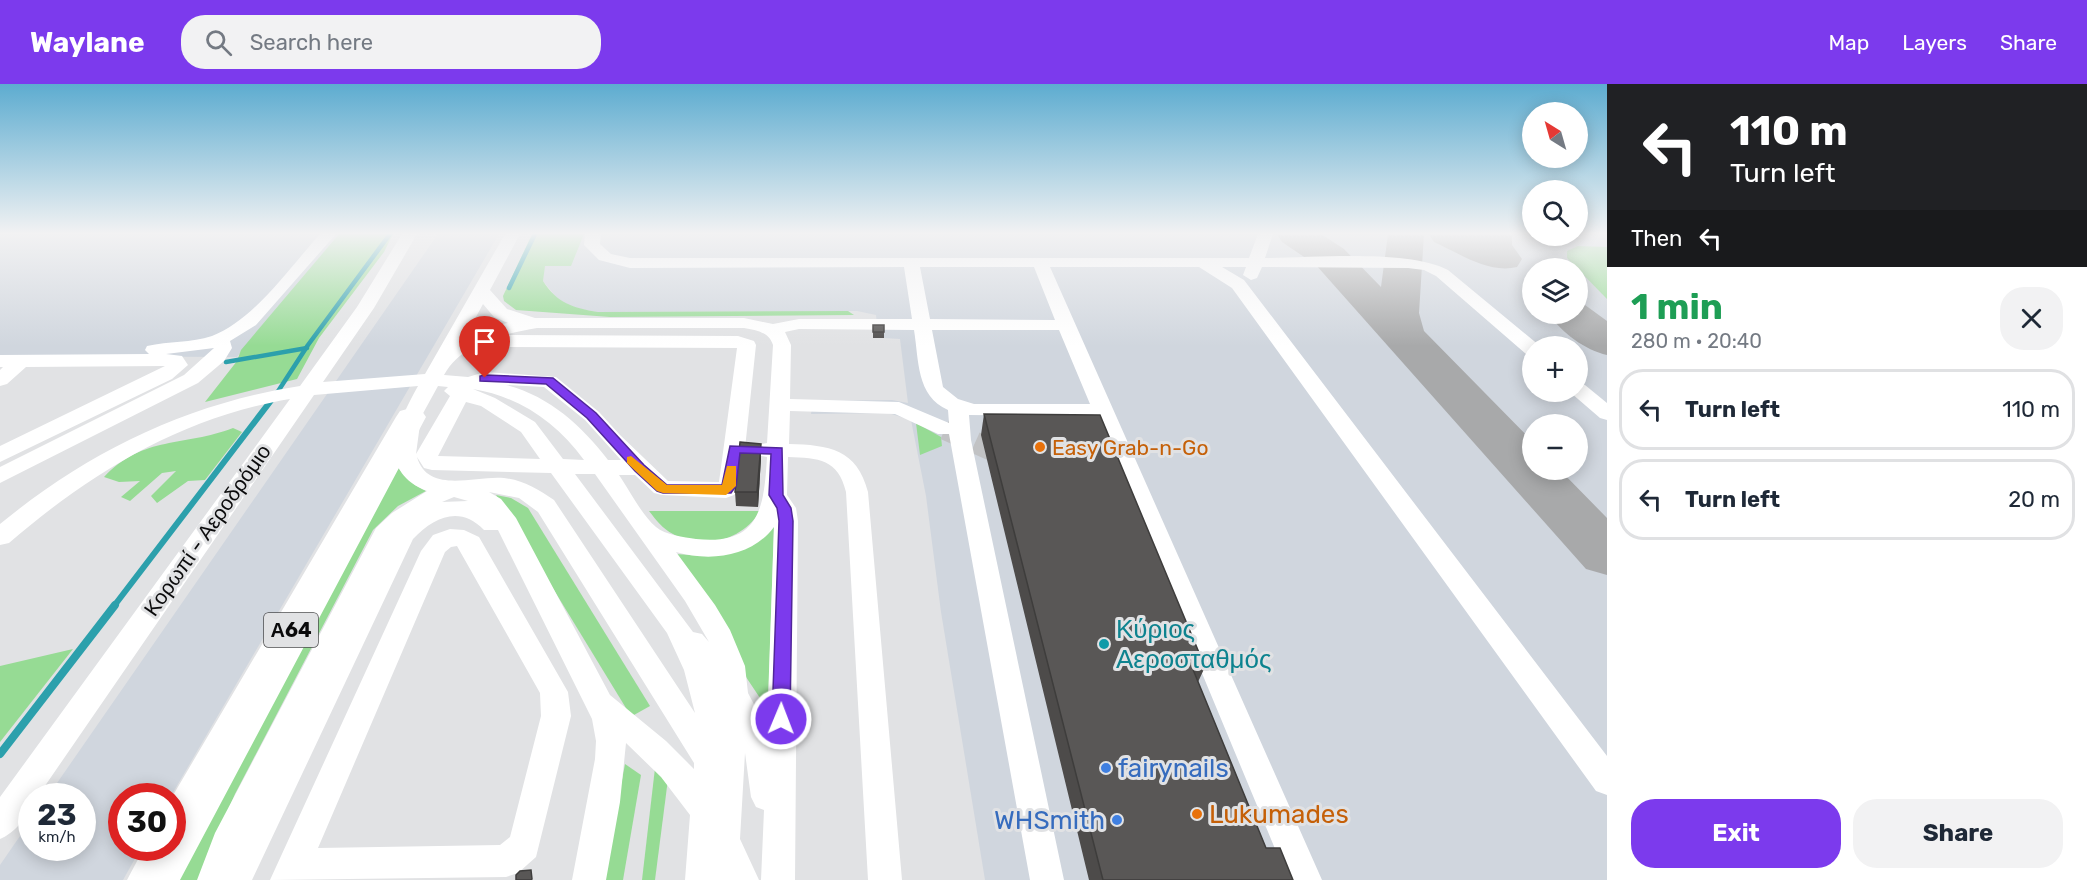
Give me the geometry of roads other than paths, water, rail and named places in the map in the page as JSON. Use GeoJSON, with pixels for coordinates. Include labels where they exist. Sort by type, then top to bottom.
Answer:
{"type":"FeatureCollection","features":[{"type":"Feature","properties":{"kind":"highway","name":"Α64"},"geometry":{"type":"LineString","coordinates":[[186,821],[411,417]]}},
{"type":"Feature","properties":{"kind":"highway","name":"Α64"},"geometry":{"type":"LineString","coordinates":[[152,880],[163,861]]}},
{"type":"Feature","properties":{"kind":"street"},"geometry":{"type":"LineString","coordinates":[[0,350],[163,350],[195,346],[220,339],[250,321],[295,271]]}},
{"type":"Feature","properties":{"kind":"street","name":"Κορωπί - Αεροδρόμιο"},"geometry":{"type":"LineString","coordinates":[[0,824],[365,308],[387,271]]}},
{"type":"Feature","properties":{"kind":"street"},"geometry":{"type":"LineString","coordinates":[[492,271],[411,417],[404,450],[409,468],[415,474],[438,487],[473,494],[493,505],[504,518],[609,728],[610,761],[589,880]]}},
{"type":"Feature","properties":{"kind":"street"},"geometry":{"type":"LineString","coordinates":[[912,271],[933,388],[952,418],[960,440],[1047,880]]}},
{"type":"Feature","properties":{"kind":"street"},"geometry":{"type":"LineString","coordinates":[[1044,271],[1305,880]]}},
{"type":"Feature","properties":{"kind":"street"},"geometry":{"type":"LineString","coordinates":[[1214,271],[1230,278],[1244,292],[1607,781]]}},
{"type":"Feature","properties":{"kind":"street"},"geometry":{"type":"LineString","coordinates":[[1244,292],[1253,271]]}},
{"type":"Feature","properties":{"kind":"street"},"geometry":{"type":"LineString","coordinates":[[1436,271],[1461,287],[1522,340]]}},
{"type":"Feature","properties":{"kind":"street"},"geometry":{"type":"LineString","coordinates":[[482,290],[493,309],[500,314],[567,333],[745,343],[748,347],[730,486],[722,491],[662,488],[639,468],[592,416],[549,381],[485,378],[467,383],[426,455],[432,463],[639,468]]}},
{"type":"Feature","properties":{"kind":"street"},"geometry":{"type":"LineString","coordinates":[[445,356],[492,331],[537,323]]}},
{"type":"Feature","properties":{"kind":"street"},"geometry":{"type":"LineString","coordinates":[[502,341],[567,333],[744,323],[771,330],[799,324],[1066,325]]}},
{"type":"Feature","properties":{"kind":"street"},"geometry":{"type":"LineString","coordinates":[[649,534],[692,547],[718,548],[735,544],[749,537],[769,517],[776,495],[782,341],[771,330]]}},
{"type":"Feature","properties":{"kind":"street"},"geometry":{"type":"LineString","coordinates":[[0,476],[191,379],[217,357],[223,348],[220,339]]}},
{"type":"Feature","properties":{"kind":"street"},"geometry":{"type":"LineString","coordinates":[[0,361],[175,360],[178,365],[165,375],[0,455]]}},
{"type":"Feature","properties":{"kind":"street"},"geometry":{"type":"LineString","coordinates":[[0,380],[21,361]]}},
{"type":"Feature","properties":{"kind":"street"},"geometry":{"type":"LineString","coordinates":[[0,537],[29,511],[95,465],[166,429],[221,408],[310,387],[446,380],[475,382],[512,393],[544,408],[582,443],[697,599],[722,641],[734,683],[721,880]]}},
{"type":"Feature","properties":{"kind":"street"},"geometry":{"type":"LineString","coordinates":[[377,382],[427,386],[464,393],[488,402],[528,428],[678,628],[728,682],[752,728],[765,770],[767,799],[763,880]]}},
{"type":"Feature","properties":{"kind":"street"},"geometry":{"type":"LineString","coordinates":[[1588,398],[1607,414]]}},
{"type":"Feature","properties":{"kind":"street"},"geometry":{"type":"LineString","coordinates":[[779,405],[899,408],[952,418],[974,410],[1103,410]]}},
{"type":"Feature","properties":{"kind":"street"},"geometry":{"type":"LineString","coordinates":[[734,449],[814,453],[838,460],[852,472],[857,492],[885,880]]}},
{"type":"Feature","properties":{"kind":"street"},"geometry":{"type":"LineString","coordinates":[[214,880],[227,844],[384,534],[404,514],[424,501],[448,491],[485,484],[525,490],[546,506],[710,770]]}},
{"type":"Feature","properties":{"kind":"street"},"geometry":{"type":"LineString","coordinates":[[776,495],[784,508],[786,521],[778,880]]}},
{"type":"Feature","properties":{"kind":"street"},"geometry":{"type":"LineString","coordinates":[[234,880],[398,546],[410,526],[440,510],[459,508],[476,511],[490,521],[500,537],[524,561]]}},
{"type":"Feature","properties":{"kind":"street"},"geometry":{"type":"LineString","coordinates":[[448,538],[464,538],[470,543],[554,692],[556,716],[525,846],[506,861],[290,873],[436,545],[448,538]]}},
{"type":"Feature","properties":{"kind":"street"},"geometry":{"type":"LineString","coordinates":[[678,628],[698,670],[708,701],[712,728],[702,880]]}},
{"type":"Feature","properties":{"kind":"street"},"geometry":{"type":"LineString","coordinates":[[596,698],[670,765],[724,837],[742,880]]}},
{"type":"Feature","properties":{"kind":"waterway"},"geometry":{"type":"LineString","coordinates":[[306,348],[363,271]]}},
{"type":"Feature","properties":{"kind":"waterway"},"geometry":{"type":"LineString","coordinates":[[509,288],[517,271]]}},
{"type":"Feature","properties":{"kind":"waterway"},"geometry":{"type":"LineString","coordinates":[[226,362],[306,348]]}},
{"type":"Feature","properties":{"kind":"waterway"},"geometry":{"type":"LineString","coordinates":[[275,396],[306,348]]}},
{"type":"Feature","properties":{"kind":"waterway"},"geometry":{"type":"LineString","coordinates":[[114,606],[276,394]]}},
{"type":"Feature","properties":{"kind":"waterway"},"geometry":{"type":"LineString","coordinates":[[0,754],[115,605]]}},
{"type":"Feature","properties":{"kind":"tunnel"},"geometry":{"type":"LineString","coordinates":[[945,429],[1003,455],[1005,464]]}},
{"type":"Feature","properties":{"kind":"place","name":"Easy Grab-n-Go"},"geometry":{"type":"Point","coordinates":[1040,447]}},
{"type":"Feature","properties":{"kind":"place","name":"Κύριος Αεροσταθμός"},"geometry":{"type":"Point","coordinates":[1104,644]}},
{"type":"Feature","properties":{"kind":"place","name":"fairynails"},"geometry":{"type":"Point","coordinates":[1106,768]}},
{"type":"Feature","properties":{"kind":"place","name":"Lukumades"},"geometry":{"type":"Point","coordinates":[1197,814]}},
{"type":"Feature","properties":{"kind":"place","name":"WHSmith"},"geometry":{"type":"Point","coordinates":[1117,820]}}]}
